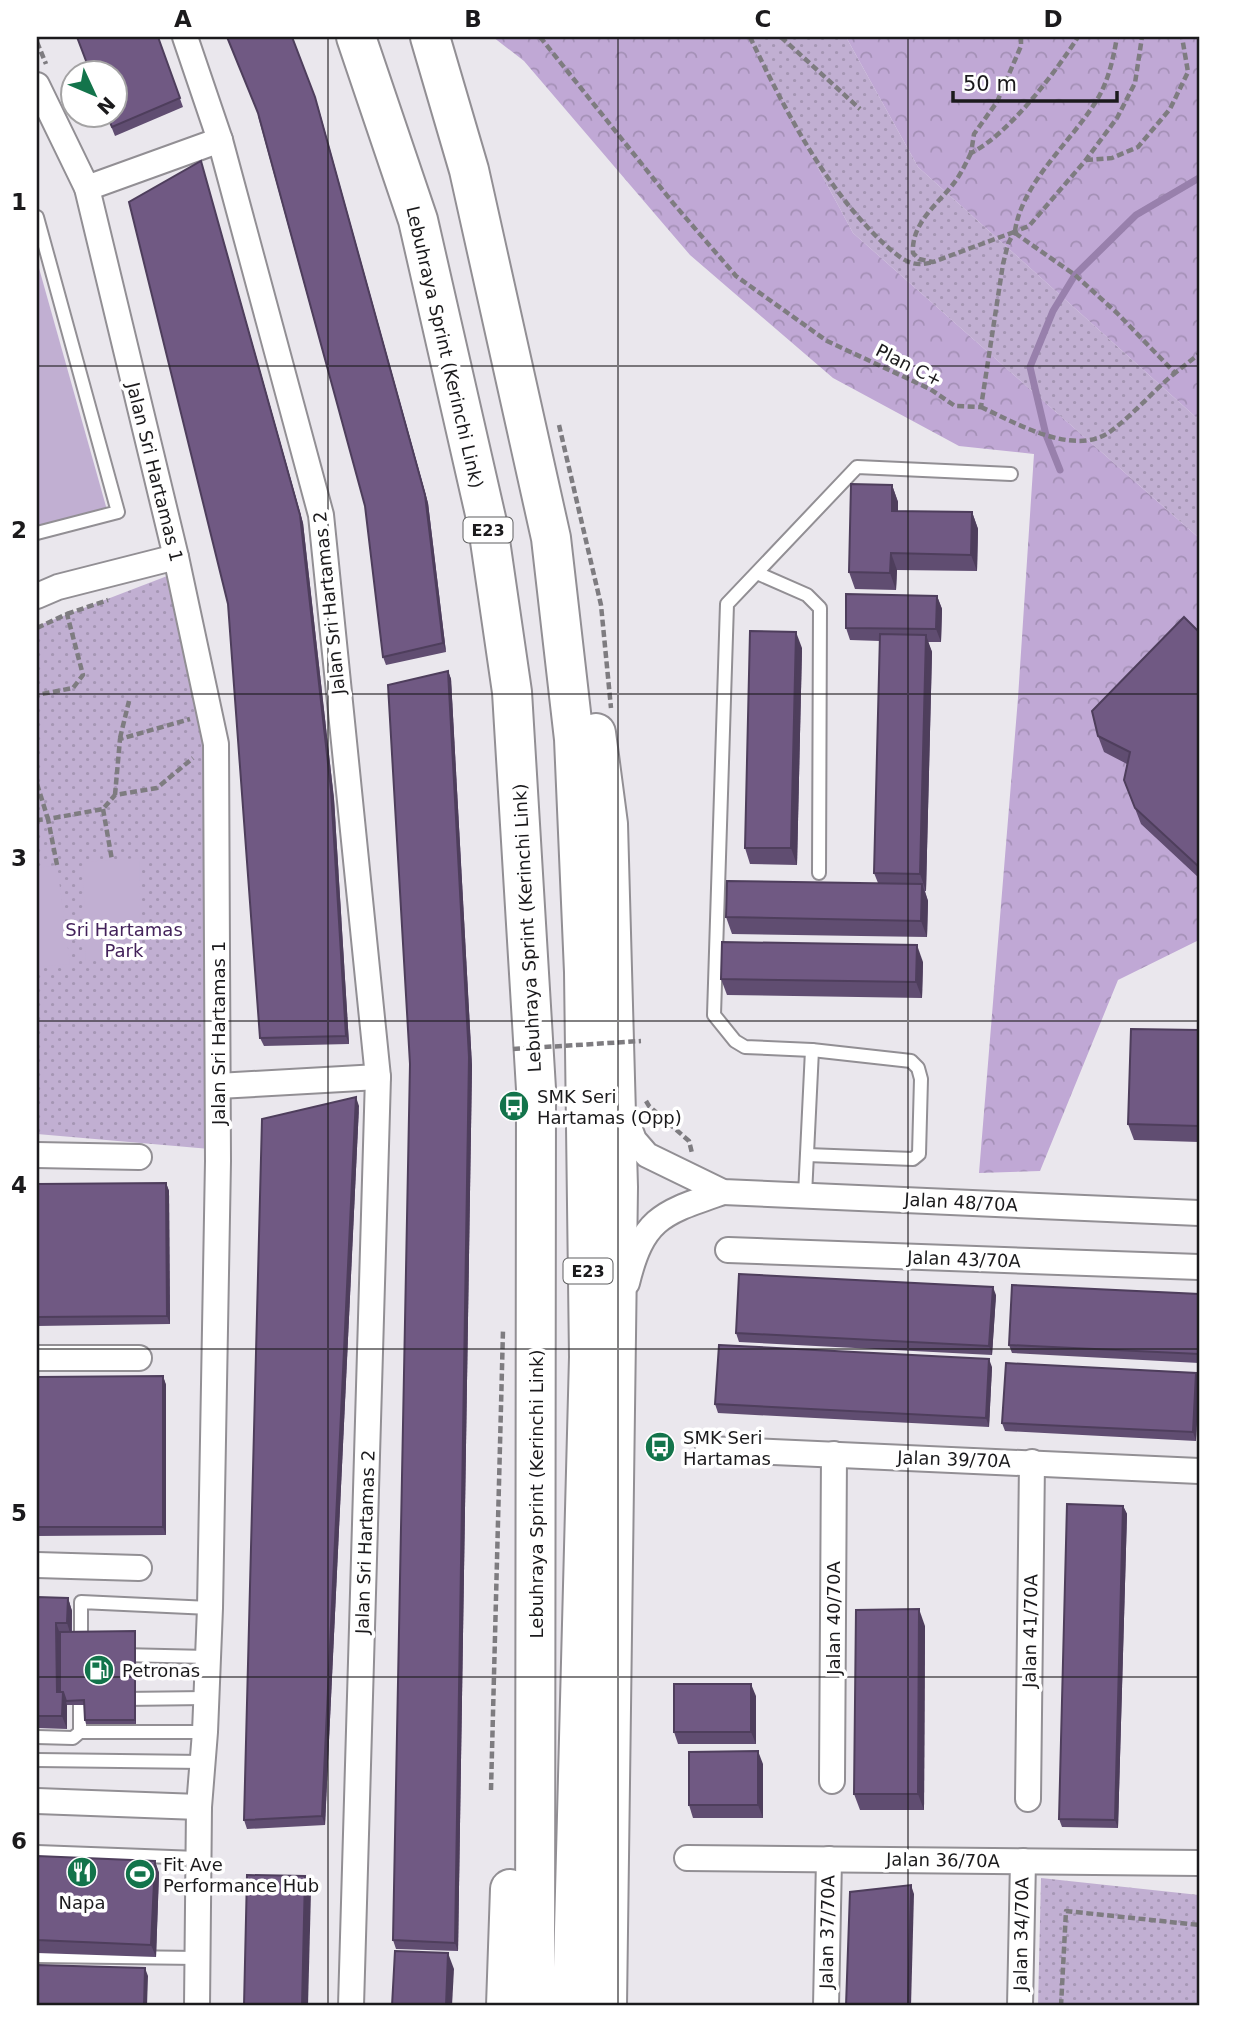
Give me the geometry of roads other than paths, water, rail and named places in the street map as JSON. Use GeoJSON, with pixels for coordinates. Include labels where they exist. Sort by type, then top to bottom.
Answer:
{"type":"FeatureCollection","features":[{"type":"Feature","properties":{"kind":"highway","name":"Lebuhraya Sprint (Kerinchi Link)"},"geometry":{"type":"LineString","coordinates":[[356,37],[418,220],[490,541],[512,692],[534,1038],[535,2006]]}},
{"type":"Feature","properties":{"kind":"highway","name":"E23"},"geometry":{"type":"LineString","coordinates":[[430,37],[469,170],[551,538],[574,739],[584,986],[589,1357],[572,2006]]}},
{"type":"Feature","properties":{"kind":"highway"},"geometry":{"type":"LineString","coordinates":[[551,538],[582,614],[608,824],[618,1187],[607,2006]]}},
{"type":"Feature","properties":{"kind":"highway"},"geometry":{"type":"LineString","coordinates":[[506,2006],[536,1237]]}},
{"type":"Feature","properties":{"kind":"street","name":"Jalan Sri Hartamas 2"},"geometry":{"type":"LineString","coordinates":[[185,37],[219,139],[321,515],[378,1077],[351,2006]]}},
{"type":"Feature","properties":{"kind":"street","name":"Jalan Sri Hartamas 1"},"geometry":{"type":"LineString","coordinates":[[37,85],[87,188],[176,557],[216,744],[218,1086],[208,1657],[199,1807],[197,2006]]}},
{"type":"Feature","properties":{"kind":"street"},"geometry":{"type":"LineString","coordinates":[[87,188],[219,139]]}},
{"type":"Feature","properties":{"kind":"street"},"geometry":{"type":"LineString","coordinates":[[37,596],[58,587],[176,557]]}},
{"type":"Feature","properties":{"kind":"street"},"geometry":{"type":"LineString","coordinates":[[218,1086],[378,1077]]}},
{"type":"Feature","properties":{"kind":"street","name":"Jalan 48/70A"},"geometry":{"type":"LineString","coordinates":[[615,1081],[625,1120],[634,1140],[647,1155],[723,1192]]}},
{"type":"Feature","properties":{"kind":"street"},"geometry":{"type":"LineString","coordinates":[[37,1155],[139,1157]]}},
{"type":"Feature","properties":{"kind":"street","name":"Jalan 48/70A"},"geometry":{"type":"LineString","coordinates":[[617,1323],[629,1275],[639,1245],[648,1229],[665,1215],[723,1192],[1199,1213]]}},
{"type":"Feature","properties":{"kind":"street","name":"Jalan 43/70A"},"geometry":{"type":"LineString","coordinates":[[728,1250],[1199,1267]]}},
{"type":"Feature","properties":{"kind":"street"},"geometry":{"type":"LineString","coordinates":[[37,1357],[139,1358]]}},
{"type":"Feature","properties":{"kind":"street","name":"Jalan 39/70A"},"geometry":{"type":"LineString","coordinates":[[708,1449],[1199,1471]]}},
{"type":"Feature","properties":{"kind":"street","name":"Jalan 40/70A"},"geometry":{"type":"LineString","coordinates":[[832,1781],[834,1454]]}},
{"type":"Feature","properties":{"kind":"street","name":"Jalan 41/70A"},"geometry":{"type":"LineString","coordinates":[[1028,1799],[1032,1462]]}},
{"type":"Feature","properties":{"kind":"street"},"geometry":{"type":"LineString","coordinates":[[37,1565],[139,1568]]}},
{"type":"Feature","properties":{"kind":"street"},"geometry":{"type":"LineString","coordinates":[[37,1801],[199,1807]]}},
{"type":"Feature","properties":{"kind":"street","name":"Jalan 36/70A"},"geometry":{"type":"LineString","coordinates":[[687,1858],[1199,1863]]}},
{"type":"Feature","properties":{"kind":"street","name":"Jalan 37/70A"},"geometry":{"type":"LineString","coordinates":[[826,2006],[829,1859]]}},
{"type":"Feature","properties":{"kind":"street","name":"Jalan 34/70A"},"geometry":{"type":"LineString","coordinates":[[1020,2006],[1023,1861]]}},
{"type":"Feature","properties":{"kind":"lane"},"geometry":{"type":"LineString","coordinates":[[37,218],[118,512],[37,533]]}},
{"type":"Feature","properties":{"kind":"lane"},"geometry":{"type":"LineString","coordinates":[[807,1155],[913,1159],[919,1154],[921,1079],[918,1068],[911,1061],[812,1050],[745,1047],[735,1041],[714,1016],[727,604],[857,467],[1011,474]]}},
{"type":"Feature","properties":{"kind":"lane"},"geometry":{"type":"LineString","coordinates":[[757,573],[807,595],[820,608],[819,873]]}},
{"type":"Feature","properties":{"kind":"lane"},"geometry":{"type":"LineString","coordinates":[[805,1195],[812,1050]]}},
{"type":"Feature","properties":{"kind":"lane"},"geometry":{"type":"LineString","coordinates":[[37,1737],[74,1738],[80,1732],[92,1699],[88,1661],[75,1601],[209,1608]]}},
{"type":"Feature","properties":{"kind":"lane"},"geometry":{"type":"LineString","coordinates":[[88,1661],[208,1657]]}},
{"type":"Feature","properties":{"kind":"lane"},"geometry":{"type":"LineString","coordinates":[[92,1699],[206,1698]]}},
{"type":"Feature","properties":{"kind":"lane"},"geometry":{"type":"LineString","coordinates":[[80,1732],[205,1732]]}},
{"type":"Feature","properties":{"kind":"lane"},"geometry":{"type":"LineString","coordinates":[[37,1760],[203,1762]]}},
{"type":"Feature","properties":{"kind":"lane"},"geometry":{"type":"LineString","coordinates":[[37,1852],[198,1858]]}},
{"type":"Feature","properties":{"kind":"lane"},"geometry":{"type":"LineString","coordinates":[[37,1956],[198,1958]]}},
{"type":"Feature","properties":{"kind":"waterway"},"geometry":{"type":"LineString","coordinates":[[1060,470],[1046,435],[1030,367],[1053,311],[1075,275],[1136,215],[1199,178]]}},
{"type":"Feature","properties":{"kind":"place","name":"SMK Seri Hartamas (Opp)"},"geometry":{"type":"Point","coordinates":[514,1106]}},
{"type":"Feature","properties":{"kind":"place","name":"SMK Seri Hartamas"},"geometry":{"type":"Point","coordinates":[660,1447]}},
{"type":"Feature","properties":{"kind":"place","name":"Petronas"},"geometry":{"type":"Point","coordinates":[99,1670]}},
{"type":"Feature","properties":{"kind":"place","name":"Napa"},"geometry":{"type":"Point","coordinates":[82,1872]}},
{"type":"Feature","properties":{"kind":"place","name":"Fit Ave Performance Hub"},"geometry":{"type":"Point","coordinates":[140,1874]}},
{"type":"Feature","properties":{"kind":"park label","name":"Sri Hartamas Park"},"geometry":{"type":"Point","coordinates":[124,939]}}]}
